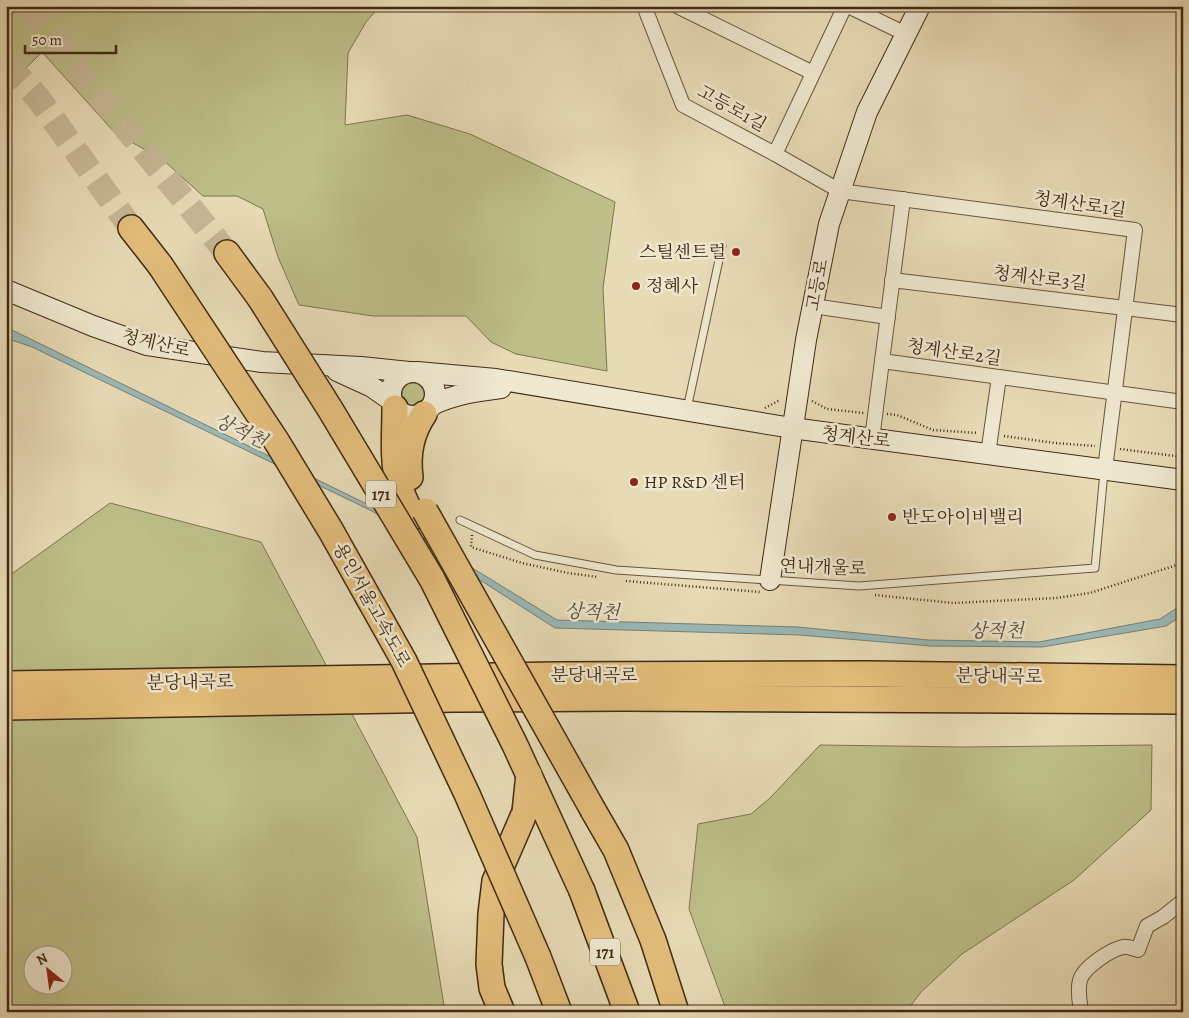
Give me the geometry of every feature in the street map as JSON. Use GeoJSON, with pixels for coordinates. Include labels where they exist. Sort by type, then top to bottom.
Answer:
{"type":"FeatureCollection","features":[{"type":"Feature","properties":{"kind":"highway","name":"용인서울고속도로"},"geometry":{"type":"LineString","coordinates":[[131,228],[160,265],[277,442],[331,531],[404,661],[467,794],[538,957],[559,1012]]}},
{"type":"Feature","properties":{"kind":"highway","name":"171"},"geometry":{"type":"LineString","coordinates":[[227,253],[260,298],[330,409],[432,579],[512,737],[582,891],[627,1012]]}},
{"type":"Feature","properties":{"kind":"highway"},"geometry":{"type":"LineString","coordinates":[[393,404],[394,456],[399,488],[419,514],[616,850],[653,940],[676,1012]]}},
{"type":"Feature","properties":{"kind":"highway"},"geometry":{"type":"LineString","coordinates":[[428,410],[414,433],[408,462],[419,514],[496,661],[519,710],[530,766],[525,812],[495,881],[491,914],[489,964],[492,988],[502,1012]]}},
{"type":"Feature","properties":{"kind":"highway","name":"분당내곡로"},"geometry":{"type":"LineString","coordinates":[[6,684],[557,675],[869,674],[1183,678]]}},
{"type":"Feature","properties":{"kind":"highway","name":"분당내곡로"},"geometry":{"type":"LineString","coordinates":[[6,707],[621,698],[1183,701]]}},
{"type":"Feature","properties":{"kind":"main road","name":"고등로"},"geometry":{"type":"LineString","coordinates":[[770,580],[797,397],[829,224],[867,112],[920,6]]}},
{"type":"Feature","properties":{"kind":"main road","name":"청계산로"},"geometry":{"type":"LineString","coordinates":[[6,290],[93,326],[147,345],[241,360],[361,367],[496,379],[686,412],[872,439],[989,444],[1105,469],[1183,480]]}},
{"type":"Feature","properties":{"kind":"main road","name":"청계산로"},"geometry":{"type":"LineString","coordinates":[[313,365],[331,369],[360,380],[393,404]]}},
{"type":"Feature","properties":{"kind":"main road"},"geometry":{"type":"LineString","coordinates":[[413,372],[429,379],[433,385],[435,398],[428,410],[419,416],[403,414],[393,404],[391,394],[392,386],[402,375],[413,372]]}},
{"type":"Feature","properties":{"kind":"main road","name":"청계산로"},"geometry":{"type":"LineString","coordinates":[[428,410],[446,399],[466,392],[503,387],[531,386]]}},
{"type":"Feature","properties":{"kind":"street","name":"고등로1길"},"geometry":{"type":"LineString","coordinates":[[644,6],[683,104],[840,191]]}},
{"type":"Feature","properties":{"kind":"street"},"geometry":{"type":"LineString","coordinates":[[677,6],[813,73]]}},
{"type":"Feature","properties":{"kind":"street","name":"고등로1길"},"geometry":{"type":"LineString","coordinates":[[775,154],[846,6],[906,34]]}},
{"type":"Feature","properties":{"kind":"street","name":"청계산로1길"},"geometry":{"type":"LineString","coordinates":[[840,191],[1135,230],[1105,469]]}},
{"type":"Feature","properties":{"kind":"street","name":"청계산로2길"},"geometry":{"type":"LineString","coordinates":[[903,199],[882,361],[1183,402]]}},
{"type":"Feature","properties":{"kind":"street","name":"청계산로3길"},"geometry":{"type":"LineString","coordinates":[[892,280],[1183,315]]}},
{"type":"Feature","properties":{"kind":"street"},"geometry":{"type":"LineString","coordinates":[[813,306],[888,318]]}},
{"type":"Feature","properties":{"kind":"street"},"geometry":{"type":"LineString","coordinates":[[872,439],[882,361]]}},
{"type":"Feature","properties":{"kind":"street"},"geometry":{"type":"LineString","coordinates":[[989,444],[999,377]]}},
{"type":"Feature","properties":{"kind":"street"},"geometry":{"type":"LineString","coordinates":[[1082,1012],[1078,996],[1080,979],[1087,970],[1099,959],[1124,947],[1138,950],[1147,926],[1163,917],[1183,901]]}},
{"type":"Feature","properties":{"kind":"lane"},"geometry":{"type":"LineString","coordinates":[[686,412],[722,246]]}},
{"type":"Feature","properties":{"kind":"lane","name":"연내개울로"},"geometry":{"type":"LineString","coordinates":[[460,520],[535,555],[616,570],[860,586],[1095,568],[1105,469]]}},
{"type":"Feature","properties":{"kind":"path"},"geometry":{"type":"LineString","coordinates":[[765,408],[786,397],[797,397],[816,402],[827,410],[897,414],[933,430],[989,444],[1054,443],[1108,447],[1183,457]]}},
{"type":"Feature","properties":{"kind":"green space"},"geometry":{"type":"Polygon","coordinates":[[[6,6],[380,6],[366,22],[348,53],[345,125],[407,115],[470,134],[615,202],[603,288],[607,371],[516,354],[491,342],[466,316],[373,316],[299,305],[278,257],[263,209],[237,196],[203,196],[162,159],[115,133],[42,52],[6,88],[6,6]]]}},
{"type":"Feature","properties":{"kind":"green space"},"geometry":{"type":"Polygon","coordinates":[[[413,383],[421,386],[424,394],[421,402],[413,405],[405,402],[402,394],[405,386],[413,383]]]}},
{"type":"Feature","properties":{"kind":"green space"},"geometry":{"type":"Polygon","coordinates":[[[110,503],[261,542],[417,837],[445,1012],[6,1012],[6,578],[110,503]]]}},
{"type":"Feature","properties":{"kind":"green space"},"geometry":{"type":"Polygon","coordinates":[[[820,745],[964,747],[1152,745],[1151,810],[1074,880],[962,954],[921,992],[906,1012],[727,1012],[689,909],[698,824],[751,814],[770,798],[820,745]]]}},
{"type":"Feature","properties":{"kind":"water"},"geometry":{"type":"Polygon","coordinates":[[[6,327],[373,507],[557,620],[798,627],[928,640],[1039,642],[1160,619],[1183,604],[1183,615],[1166,626],[1042,647],[931,646],[799,635],[555,628],[372,511],[32,347],[6,338],[6,327]]]}},
{"type":"Feature","properties":{"kind":"tunnel"},"geometry":{"type":"LineString","coordinates":[[27,6],[227,253]]}},
{"type":"Feature","properties":{"kind":"tunnel"},"geometry":{"type":"LineString","coordinates":[[6,63],[38,98],[131,228]]}},
{"type":"Feature","properties":{"kind":"place","name":"스틸센트럴"},"geometry":{"type":"Point","coordinates":[736,252]}},
{"type":"Feature","properties":{"kind":"place","name":"정혜사"},"geometry":{"type":"Point","coordinates":[636,286]}},
{"type":"Feature","properties":{"kind":"place","name":"HP R&D 센터"},"geometry":{"type":"Point","coordinates":[634,482]}},
{"type":"Feature","properties":{"kind":"place","name":"반도아이비밸리"},"geometry":{"type":"Point","coordinates":[892,517]}},
{"type":"Feature","properties":{"kind":"water label","name":"상적천"},"geometry":{"type":"Point","coordinates":[241,430]}},
{"type":"Feature","properties":{"kind":"water label","name":"상적천"},"geometry":{"type":"Point","coordinates":[592,611]}},
{"type":"Feature","properties":{"kind":"water label","name":"상적천"},"geometry":{"type":"Point","coordinates":[996,630]}}]}
